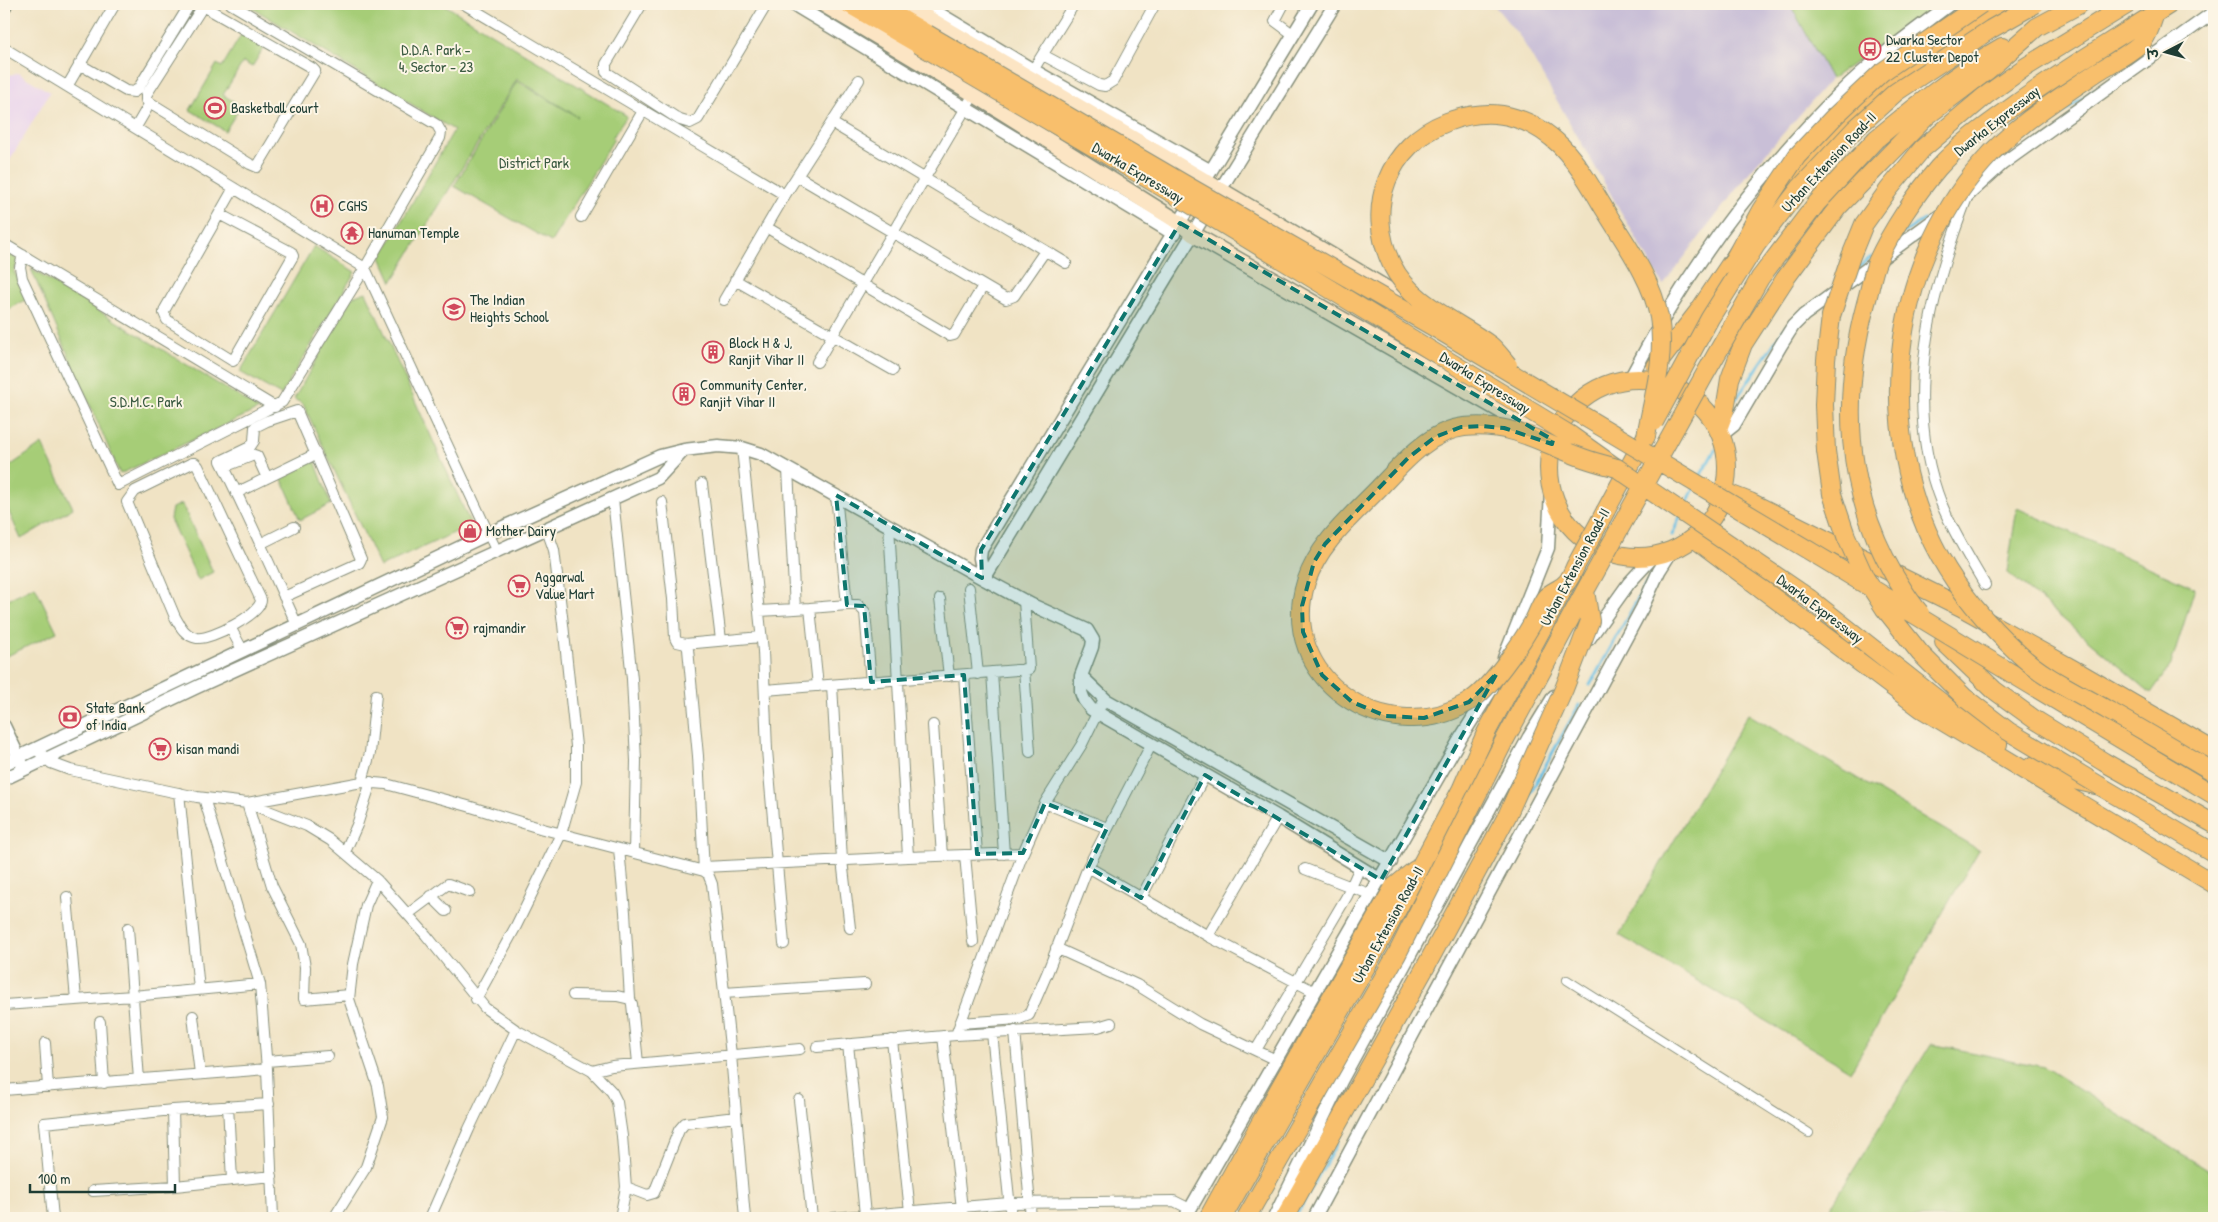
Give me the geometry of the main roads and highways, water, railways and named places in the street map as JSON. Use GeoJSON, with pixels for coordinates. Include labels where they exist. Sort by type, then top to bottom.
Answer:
{"type":"FeatureCollection","features":[{"type":"Feature","properties":{"kind":"highway","name":"Dwarka Expressway"},"geometry":{"type":"LineString","coordinates":[[850,4],[923,39],[1519,377],[2214,795]]}},
{"type":"Feature","properties":{"kind":"highway","name":"Dwarka Expressway"},"geometry":{"type":"LineString","coordinates":[[876,4],[923,39],[1177,196],[1454,363],[1570,436],[1810,599],[1993,740],[2042,773],[2100,786]]}},
{"type":"Feature","properties":{"kind":"highway"},"geometry":{"type":"LineString","coordinates":[[1710,318],[1714,296],[1761,210],[1797,156],[1835,116],[1882,72],[1981,4]]}},
{"type":"Feature","properties":{"kind":"highway"},"geometry":{"type":"LineString","coordinates":[[1637,379],[1698,312],[1766,212],[1838,128],[1876,93],[1940,44],[2003,4]]}},
{"type":"Feature","properties":{"kind":"highway","name":"Urban Extension Road-II"},"geometry":{"type":"LineString","coordinates":[[1222,1218],[1379,944],[1461,790],[1486,734],[1566,584],[1710,318],[1756,245],[1800,188],[1855,129],[1896,92],[1991,29],[2035,4]]}},
{"type":"Feature","properties":{"kind":"highway"},"geometry":{"type":"LineString","coordinates":[[1719,432],[1730,379],[1744,344],[1780,287],[1838,208],[1928,115],[1988,70],[2037,27],[2080,4]]}},
{"type":"Feature","properties":{"kind":"highway","name":"Dwarka Expressway"},"geometry":{"type":"LineString","coordinates":[[2128,4],[2024,68],[1986,96],[1922,149],[1889,189],[1864,224],[1831,316],[1826,360],[1824,405],[1826,451],[1832,494],[1846,536],[1865,578],[1885,609],[1920,653],[1965,698],[2008,731],[2214,853]]}},
{"type":"Feature","properties":{"kind":"highway","name":"Dwarka Expressway"},"geometry":{"type":"LineString","coordinates":[[2170,4],[2046,83],[1967,141],[1938,168],[1911,203],[1877,262],[1862,320],[1850,406],[1852,447],[1870,529],[1910,603],[1944,642],[1994,690],[2034,719],[2104,762],[2214,824]]}},
{"type":"Feature","properties":{"kind":"highway"},"geometry":{"type":"LineString","coordinates":[[2155,13],[2142,42],[2014,130],[1984,161],[1955,197],[1941,219],[1924,256],[1913,291],[1905,328],[1899,378],[1900,427],[1908,472],[1921,514],[1939,556],[1963,594],[1988,623],[2021,656],[2057,682],[2214,772]]}},
{"type":"Feature","properties":{"kind":"highway","name":"Urban Extension Road-II"},"geometry":{"type":"LineString","coordinates":[[1246,1218],[1397,954],[1504,743],[1585,591],[1760,278],[1816,204],[1876,139],[1917,104],[1976,62],[2037,27]]}},
{"type":"Feature","properties":{"kind":"highway"},"geometry":{"type":"LineString","coordinates":[[1519,377],[1491,346],[1418,298],[1402,282],[1384,247],[1379,223],[1380,203],[1384,185],[1396,163],[1412,142],[1432,128],[1461,117],[1487,114],[1515,118],[1547,134],[1574,161],[1622,237],[1643,274],[1659,316],[1661,340],[1658,370],[1646,436]]}},
{"type":"Feature","properties":{"kind":"highway"},"geometry":{"type":"LineString","coordinates":[[1637,379],[1668,384],[1689,395],[1706,411],[1719,432],[1725,449],[1727,471],[1724,492],[1712,517],[1694,538],[1671,552],[1653,557],[1634,558],[1614,555],[1594,547],[1577,534],[1561,514],[1551,491],[1548,465],[1553,440],[1562,420],[1576,403],[1592,391],[1610,383],[1637,379]]}},
{"type":"Feature","properties":{"kind":"highway"},"geometry":{"type":"LineString","coordinates":[[1566,584],[1546,597],[1531,627],[1496,676],[1469,702],[1447,712],[1424,718],[1405,719],[1386,716],[1352,702],[1336,690],[1322,675],[1311,656],[1303,632],[1302,606],[1306,584],[1314,562],[1325,544],[1408,458],[1436,437],[1461,427],[1504,428],[1536,437],[1582,458],[1617,468]]}},
{"type":"Feature","properties":{"kind":"highway"},"geometry":{"type":"LineString","coordinates":[[1724,492],[1750,502],[1960,607],[2078,672],[2214,751]]}},
{"type":"Feature","properties":{"kind":"highway"},"geometry":{"type":"LineString","coordinates":[[1694,538],[1922,710],[2214,884]]}},
{"type":"Feature","properties":{"kind":"highway"},"geometry":{"type":"LineString","coordinates":[[1285,1218],[1508,816],[1564,689],[1590,621],[1585,591]]}},
{"type":"Feature","properties":{"kind":"highway"},"geometry":{"type":"LineString","coordinates":[[1208,1218],[1394,887],[1422,864]]}},
{"type":"Feature","properties":{"kind":"main road"},"geometry":{"type":"LineString","coordinates":[[823,4],[974,94],[1177,229],[1193,234],[1553,440]]}},
{"type":"Feature","properties":{"kind":"main road"},"geometry":{"type":"LineString","coordinates":[[904,4],[1208,177],[1221,191],[1576,403]]}},
{"type":"Feature","properties":{"kind":"waterway"},"geometry":{"type":"LineString","coordinates":[[2051,121],[2099,87]]}},
{"type":"Feature","properties":{"kind":"waterway"},"geometry":{"type":"LineString","coordinates":[[1900,235],[1924,220]]}},
{"type":"Feature","properties":{"kind":"waterway"},"geometry":{"type":"LineString","coordinates":[[1856,269],[1871,257]]}},
{"type":"Feature","properties":{"kind":"waterway"},"geometry":{"type":"LineString","coordinates":[[1737,398],[1786,326]]}},
{"type":"Feature","properties":{"kind":"waterway"},"geometry":{"type":"LineString","coordinates":[[1699,478],[1715,450]]}},
{"type":"Feature","properties":{"kind":"waterway"},"geometry":{"type":"LineString","coordinates":[[1685,507],[1694,488]]}},
{"type":"Feature","properties":{"kind":"waterway"},"geometry":{"type":"LineString","coordinates":[[1672,535],[1680,517]]}},
{"type":"Feature","properties":{"kind":"waterway"},"geometry":{"type":"LineString","coordinates":[[1590,685],[1651,575]]}},
{"type":"Feature","properties":{"kind":"waterway"},"geometry":{"type":"LineString","coordinates":[[1490,866],[1579,705]]}},
{"type":"Feature","properties":{"kind":"waterway"},"geometry":{"type":"LineString","coordinates":[[1295,1218],[1337,1143]]}},
{"type":"Feature","properties":{"kind":"place","name":"Dwarka Sector 22 Cluster Depot"},"geometry":{"type":"Point","coordinates":[1870,49]}},
{"type":"Feature","properties":{"kind":"place","name":"Basketball court"},"geometry":{"type":"Point","coordinates":[215,108]}},
{"type":"Feature","properties":{"kind":"place","name":"CGHS"},"geometry":{"type":"Point","coordinates":[322,206]}},
{"type":"Feature","properties":{"kind":"place","name":"Hanuman Temple"},"geometry":{"type":"Point","coordinates":[352,233]}},
{"type":"Feature","properties":{"kind":"place","name":"The Indian Heights School"},"geometry":{"type":"Point","coordinates":[454,309]}},
{"type":"Feature","properties":{"kind":"place","name":"Block H & J, Ranjit Vihar II"},"geometry":{"type":"Point","coordinates":[713,352]}},
{"type":"Feature","properties":{"kind":"place","name":"Community Center, Ranjit Vihar II"},"geometry":{"type":"Point","coordinates":[684,394]}},
{"type":"Feature","properties":{"kind":"place","name":"Mother Dairy"},"geometry":{"type":"Point","coordinates":[470,531]}},
{"type":"Feature","properties":{"kind":"place","name":"Aggarwal Value Mart"},"geometry":{"type":"Point","coordinates":[519,586]}},
{"type":"Feature","properties":{"kind":"place","name":"rajmandir"},"geometry":{"type":"Point","coordinates":[457,628]}},
{"type":"Feature","properties":{"kind":"place","name":"State Bank of India"},"geometry":{"type":"Point","coordinates":[70,717]}},
{"type":"Feature","properties":{"kind":"place","name":"kisan mandi"},"geometry":{"type":"Point","coordinates":[160,749]}},
{"type":"Feature","properties":{"kind":"park label","name":"D.D.A. Park - 4, Sector - 23"},"geometry":{"type":"Point","coordinates":[436,58]}},
{"type":"Feature","properties":{"kind":"park label","name":"District Park"},"geometry":{"type":"Point","coordinates":[534,163]}},
{"type":"Feature","properties":{"kind":"park label","name":"S.D.M.C. Park"},"geometry":{"type":"Point","coordinates":[146,402]}}]}
